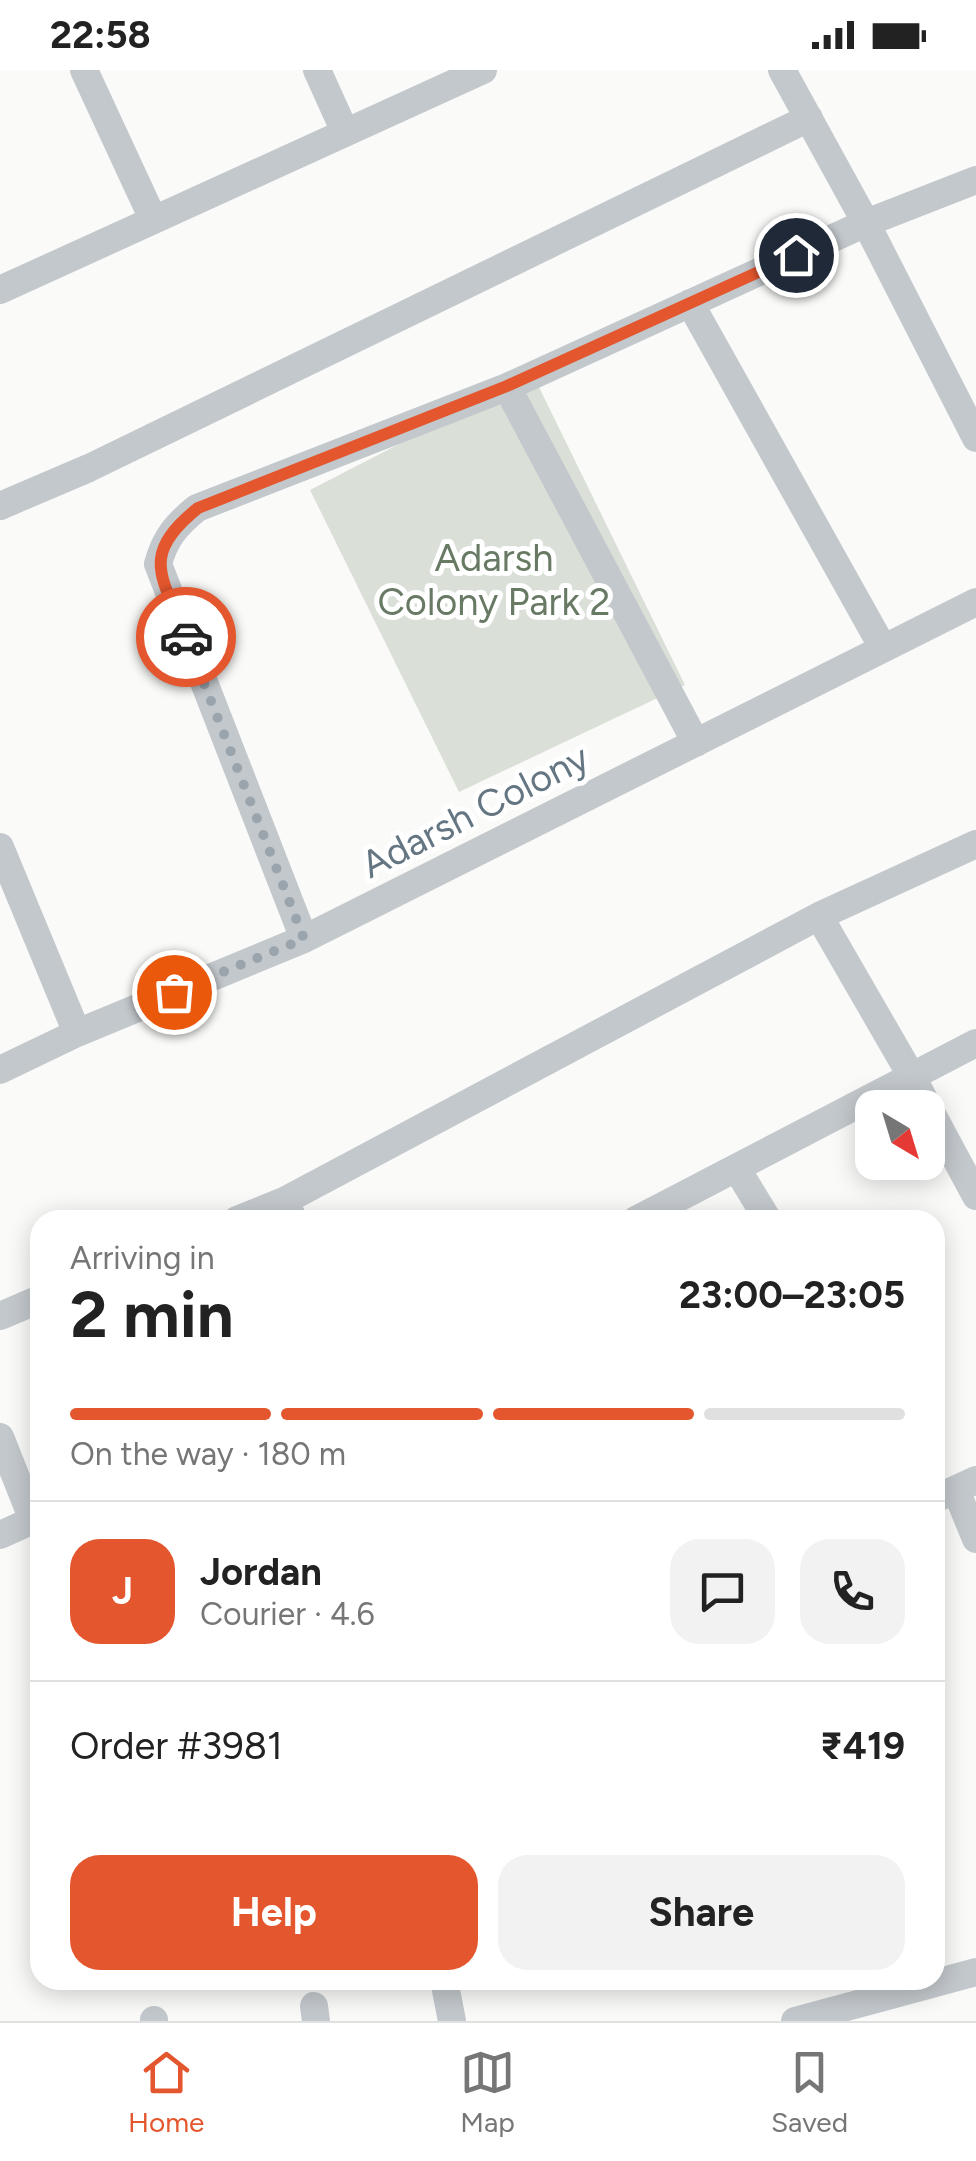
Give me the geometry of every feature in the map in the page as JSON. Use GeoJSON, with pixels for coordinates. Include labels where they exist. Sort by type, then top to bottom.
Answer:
{"type":"FeatureCollection","features":[{"type":"Feature","properties":{"kind":"street"},"geometry":{"type":"LineString","coordinates":[[84,70],[152,220]]}},
{"type":"Feature","properties":{"kind":"street"},"geometry":{"type":"LineString","coordinates":[[317,70],[345,132]]}},
{"type":"Feature","properties":{"kind":"street"},"geometry":{"type":"LineString","coordinates":[[0,290],[484,70]]}},
{"type":"Feature","properties":{"kind":"street"},"geometry":{"type":"LineString","coordinates":[[782,70],[976,438]]}},
{"type":"Feature","properties":{"kind":"street"},"geometry":{"type":"LineString","coordinates":[[0,506],[89,468],[808,118]]}},
{"type":"Feature","properties":{"kind":"street"},"geometry":{"type":"LineString","coordinates":[[304,939],[158,564],[173,528],[198,508],[507,386],[866,223],[976,180]]}},
{"type":"Feature","properties":{"kind":"street"},"geometry":{"type":"LineString","coordinates":[[690,303],[884,648]]}},
{"type":"Feature","properties":{"kind":"street"},"geometry":{"type":"LineString","coordinates":[[507,386],[696,743]]}},
{"type":"Feature","properties":{"kind":"street","name":"Adarsh Colony"},"geometry":{"type":"LineString","coordinates":[[0,1070],[76,1033],[304,939],[976,602]]}},
{"type":"Feature","properties":{"kind":"street"},"geometry":{"type":"LineString","coordinates":[[291,1210],[818,916],[976,844]]}},
{"type":"Feature","properties":{"kind":"street"},"geometry":{"type":"LineString","coordinates":[[0,847],[76,1033]]}},
{"type":"Feature","properties":{"kind":"street"},"geometry":{"type":"LineString","coordinates":[[818,916],[912,1076],[976,1196]]}},
{"type":"Feature","properties":{"kind":"street"},"geometry":{"type":"LineString","coordinates":[[656,1210],[976,1043]]}},
{"type":"Feature","properties":{"kind":"street"},"geometry":{"type":"LineString","coordinates":[[737,1169],[762,1210]]}},
{"type":"Feature","properties":{"kind":"street"},"geometry":{"type":"LineString","coordinates":[[0,1316],[30,1304]]}},
{"type":"Feature","properties":{"kind":"street"},"geometry":{"type":"LineString","coordinates":[[0,1437],[30,1504]]}},
{"type":"Feature","properties":{"kind":"street"},"geometry":{"type":"LineString","coordinates":[[948,1493],[976,1540]]}},
{"type":"Feature","properties":{"kind":"street"},"geometry":{"type":"LineString","coordinates":[[0,1536],[30,1521]]}},
{"type":"Feature","properties":{"kind":"street"},"geometry":{"type":"LineString","coordinates":[[945,1980],[976,1972]]}},
{"type":"Feature","properties":{"kind":"street"},"geometry":{"type":"LineString","coordinates":[[446,1990],[452,2021]]}},
{"type":"Feature","properties":{"kind":"street"},"geometry":{"type":"LineString","coordinates":[[795,2021],[910,1990]]}},
{"type":"Feature","properties":{"kind":"green space","name":"Adarsh Colony Park 2"},"geometry":{"type":"Polygon","coordinates":[[[533,375],[685,685],[459,792],[310,490],[533,375]]]}},
{"type":"Feature","properties":{"kind":"way so far"},"geometry":{"type":"LineString","coordinates":[[174,992],[304,939],[186,637]]}},
{"type":"Feature","properties":{"kind":"route"},"geometry":{"type":"LineString","coordinates":[[186,637],[158,564],[173,528],[198,508],[507,386],[796,255]]}}]}
